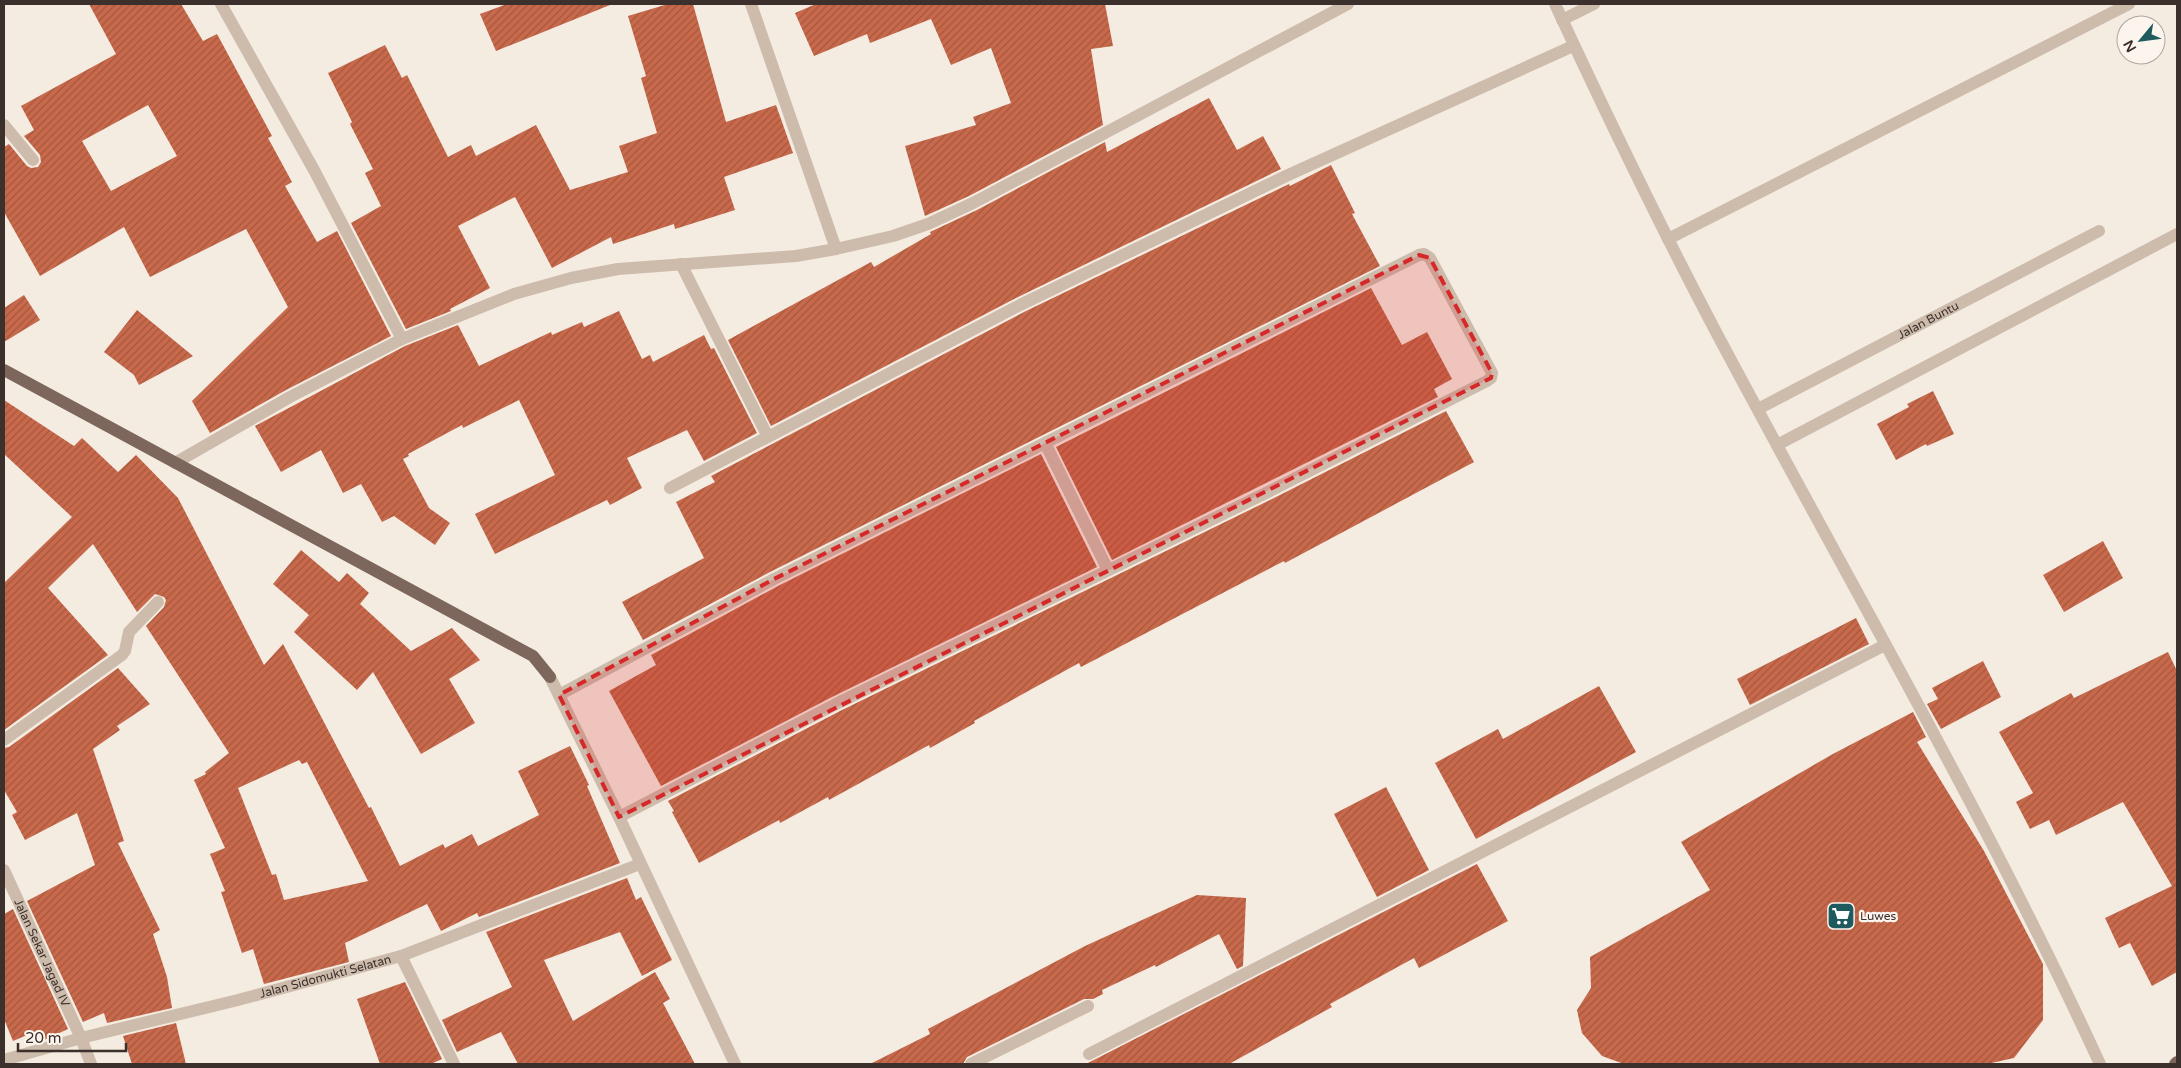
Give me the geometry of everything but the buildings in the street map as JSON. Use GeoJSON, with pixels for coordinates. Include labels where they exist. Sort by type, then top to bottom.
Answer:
{"type":"FeatureCollection","features":[{"type":"Feature","properties":{"kind":"main road"},"geometry":{"type":"LineString","coordinates":[[4,370],[533,656],[555,687]]}},
{"type":"Feature","properties":{"kind":"street"},"geometry":{"type":"LineString","coordinates":[[751,4],[836,249]]}},
{"type":"Feature","properties":{"kind":"street"},"geometry":{"type":"LineString","coordinates":[[175,464],[290,397],[402,339],[514,294],[571,278],[618,270],[796,256],[893,236],[928,224],[964,207],[1348,4]]}},
{"type":"Feature","properties":{"kind":"street"},"geometry":{"type":"LineString","coordinates":[[1554,4],[1668,239],[2008,875],[2100,1064]]}},
{"type":"Feature","properties":{"kind":"street"},"geometry":{"type":"LineString","coordinates":[[1562,20],[1594,4]]}},
{"type":"Feature","properties":{"kind":"street"},"geometry":{"type":"LineString","coordinates":[[1668,239],[2129,4]]}},
{"type":"Feature","properties":{"kind":"street"},"geometry":{"type":"LineString","coordinates":[[225,5],[402,339]]}},
{"type":"Feature","properties":{"kind":"street"},"geometry":{"type":"LineString","coordinates":[[670,488],[767,435],[1020,304],[1286,176],[1573,46]]}},
{"type":"Feature","properties":{"kind":"street"},"geometry":{"type":"LineString","coordinates":[[4,125],[33,160]]}},
{"type":"Feature","properties":{"kind":"street","name":"Jalan Buntu"},"geometry":{"type":"LineString","coordinates":[[1758,409],[2099,232]]}},
{"type":"Feature","properties":{"kind":"street"},"geometry":{"type":"LineString","coordinates":[[1778,445],[2177,234]]}},
{"type":"Feature","properties":{"kind":"street"},"geometry":{"type":"LineString","coordinates":[[626,814],[836,704],[1270,491],[1487,381],[1491,378],[1492,373],[1430,258],[1424,254],[555,687],[626,814],[640,864],[735,1064]]}},
{"type":"Feature","properties":{"kind":"street"},"geometry":{"type":"LineString","coordinates":[[681,264],[767,435]]}},
{"type":"Feature","properties":{"kind":"street"},"geometry":{"type":"LineString","coordinates":[[1045,443],[1108,570]]}},
{"type":"Feature","properties":{"kind":"street"},"geometry":{"type":"LineString","coordinates":[[4,740],[122,655],[125,651],[128,632],[158,602]]}},
{"type":"Feature","properties":{"kind":"street"},"geometry":{"type":"LineString","coordinates":[[1089,1054],[1885,645]]}},
{"type":"Feature","properties":{"kind":"street","name":"Jalan Sidomukti Selatan"},"geometry":{"type":"LineString","coordinates":[[4,1060],[82,1038],[238,1000],[402,956],[640,864]]}},
{"type":"Feature","properties":{"kind":"street","name":"Jalan Sekar Jagad IV"},"geometry":{"type":"LineString","coordinates":[[4,870],[82,1038],[91,1064]]}},
{"type":"Feature","properties":{"kind":"street"},"geometry":{"type":"LineString","coordinates":[[402,956],[454,1064]]}},
{"type":"Feature","properties":{"kind":"street"},"geometry":{"type":"LineString","coordinates":[[970,1064],[1088,1006]]}},
{"type":"Feature","properties":{"kind":"highlighted area"},"geometry":{"type":"Polygon","coordinates":[[[1419,255],[1430,258],[1492,373],[1491,378],[619,817],[559,695],[774,579],[1419,255]]]}},
{"type":"Feature","properties":{"kind":"place","name":"Luwes"},"geometry":{"type":"Point","coordinates":[1841,916]}}]}
